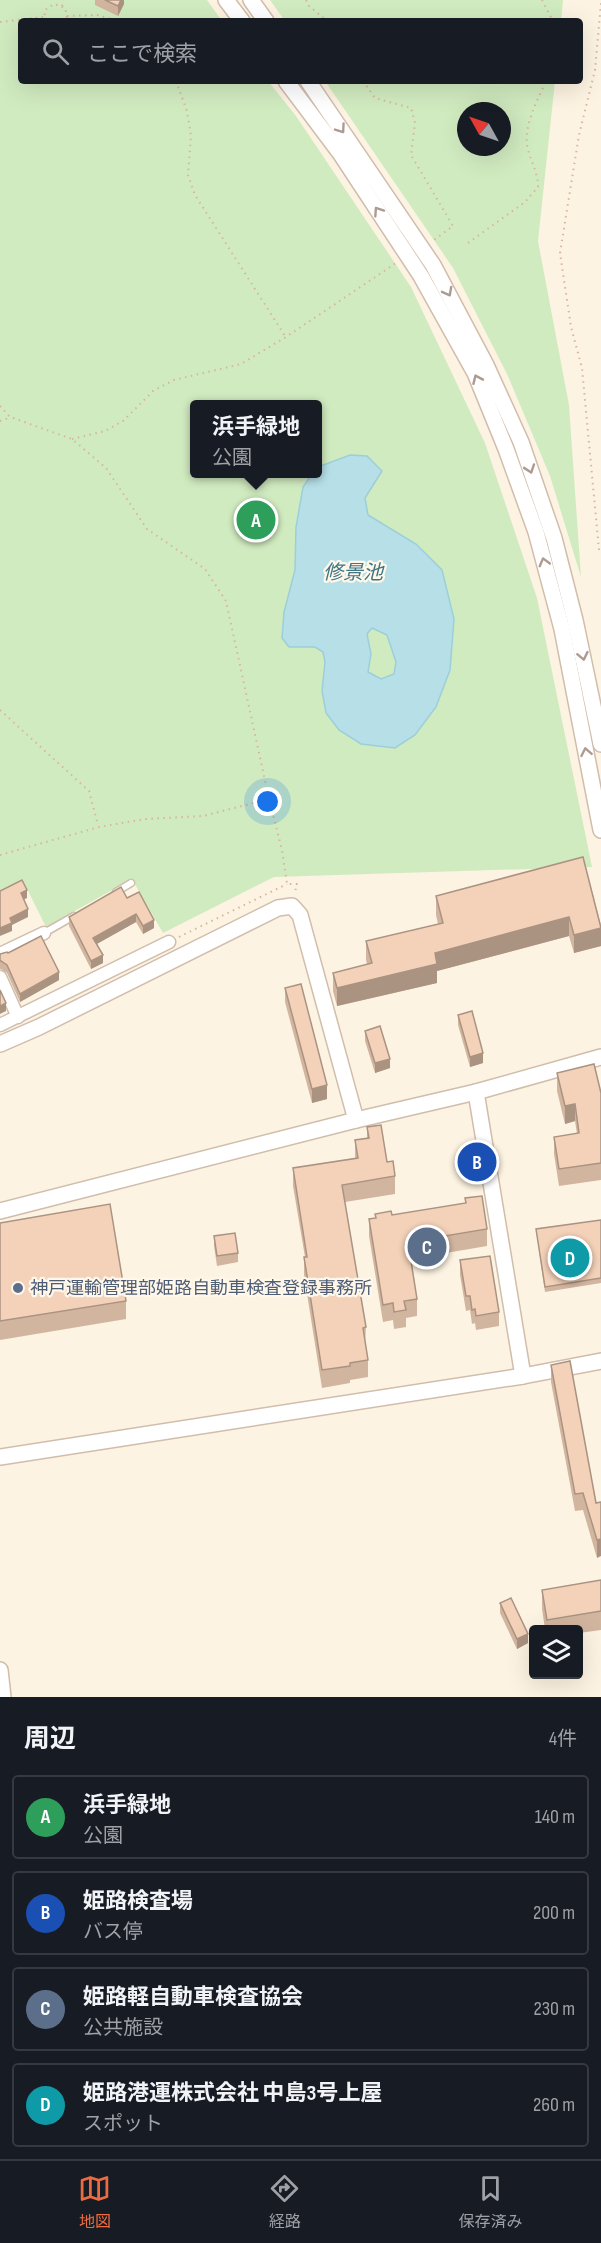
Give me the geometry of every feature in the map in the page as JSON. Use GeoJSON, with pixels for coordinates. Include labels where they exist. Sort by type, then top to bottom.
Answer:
{"type":"FeatureCollection","features":[{"type":"Feature","properties":{"kind":"street"},"geometry":{"type":"LineString","coordinates":[[226,0],[240,18]]}},
{"type":"Feature","properties":{"kind":"street"},"geometry":{"type":"LineString","coordinates":[[251,0],[264,18]]}},
{"type":"Feature","properties":{"kind":"street"},"geometry":{"type":"LineString","coordinates":[[288,84],[416,253],[433,265],[486,365],[521,442],[554,538],[575,620],[601,744]]}},
{"type":"Feature","properties":{"kind":"street"},"geometry":{"type":"LineString","coordinates":[[310,84],[416,253],[475,373],[506,449],[536,532],[562,629],[601,830]]}},
{"type":"Feature","properties":{"kind":"street"},"geometry":{"type":"LineString","coordinates":[[0,1044],[39,1027],[278,908],[292,906],[300,915],[356,1120]]}},
{"type":"Feature","properties":{"kind":"street"},"geometry":{"type":"LineString","coordinates":[[0,954],[44,933]]}},
{"type":"Feature","properties":{"kind":"street"},"geometry":{"type":"LineString","coordinates":[[0,1025],[170,942]]}},
{"type":"Feature","properties":{"kind":"street"},"geometry":{"type":"LineString","coordinates":[[0,977],[18,1017]]}},
{"type":"Feature","properties":{"kind":"street"},"geometry":{"type":"LineString","coordinates":[[0,1211],[356,1120],[476,1092],[601,1057]]}},
{"type":"Feature","properties":{"kind":"street"},"geometry":{"type":"LineString","coordinates":[[476,1092],[523,1376]]}},
{"type":"Feature","properties":{"kind":"street"},"geometry":{"type":"LineString","coordinates":[[0,1457],[523,1376],[601,1361]]}},
{"type":"Feature","properties":{"kind":"street"},"geometry":{"type":"LineString","coordinates":[[0,1670],[3,1697]]}},
{"type":"Feature","properties":{"kind":"lane"},"geometry":{"type":"LineString","coordinates":[[112,895],[131,884]]}},
{"type":"Feature","properties":{"kind":"lane"},"geometry":{"type":"LineString","coordinates":[[44,933],[83,911]]}},
{"type":"Feature","properties":{"kind":"path"},"geometry":{"type":"LineString","coordinates":[[64,0],[62,6],[66,18]]}},
{"type":"Feature","properties":{"kind":"path"},"geometry":{"type":"LineString","coordinates":[[306,0],[309,6],[323,18]]}},
{"type":"Feature","properties":{"kind":"path"},"geometry":{"type":"LineString","coordinates":[[542,0],[551,18]]}},
{"type":"Feature","properties":{"kind":"path"},"geometry":{"type":"LineString","coordinates":[[599,550],[582,368],[571,327],[560,253],[579,135],[595,70],[601,3]]}},
{"type":"Feature","properties":{"kind":"path"},"geometry":{"type":"LineString","coordinates":[[44,18],[45,10],[51,5],[62,6]]}},
{"type":"Feature","properties":{"kind":"path"},"geometry":{"type":"LineString","coordinates":[[67,15],[97,15],[108,18]]}},
{"type":"Feature","properties":{"kind":"path"},"geometry":{"type":"LineString","coordinates":[[0,22],[18,21]]}},
{"type":"Feature","properties":{"kind":"path"},"geometry":{"type":"LineString","coordinates":[[177,84],[187,111],[191,136],[188,175],[195,195],[286,337]]}},
{"type":"Feature","properties":{"kind":"path"},"geometry":{"type":"LineString","coordinates":[[72,439],[105,431],[123,421],[153,391],[174,380],[241,364],[286,337],[398,261],[416,253],[453,226],[411,155],[415,123],[411,108],[375,98],[365,84]]}},
{"type":"Feature","properties":{"kind":"path"},"geometry":{"type":"LineString","coordinates":[[468,243],[525,202],[538,187],[538,175],[528,149],[527,132],[545,84]]}},
{"type":"Feature","properties":{"kind":"path"},"geometry":{"type":"LineString","coordinates":[[0,406],[10,417],[72,439],[106,468],[147,529],[206,569],[226,601],[282,850],[286,884]]}},
{"type":"Feature","properties":{"kind":"path"},"geometry":{"type":"LineString","coordinates":[[0,421],[10,417]]}},
{"type":"Feature","properties":{"kind":"path"},"geometry":{"type":"LineString","coordinates":[[0,710],[89,791],[99,827]]}},
{"type":"Feature","properties":{"kind":"path"},"geometry":{"type":"LineString","coordinates":[[0,855],[99,827],[145,819],[202,816],[269,799]]}},
{"type":"Feature","properties":{"kind":"path"},"geometry":{"type":"LineString","coordinates":[[170,942],[286,884],[297,884],[292,906]]}},
{"type":"Feature","properties":{"kind":"green space"},"geometry":{"type":"Polygon","coordinates":[[[0,0],[207,0],[220,18],[18,18],[18,84],[270,84],[296,116],[411,287],[485,443],[537,598],[592,867],[274,877],[163,933],[132,879],[46,927],[24,883],[0,894],[0,0]]]}},
{"type":"Feature","properties":{"kind":"green space"},"geometry":{"type":"Polygon","coordinates":[[[270,0],[563,0],[561,18],[283,18],[270,0]]]}},
{"type":"Feature","properties":{"kind":"green space"},"geometry":{"type":"Polygon","coordinates":[[[327,84],[555,84],[538,241],[569,405],[581,577],[550,476],[507,374],[453,268],[327,84]]]}},
{"type":"Feature","properties":{"kind":"water","name":"修景池"},"geometry":{"type":"Polygon","coordinates":[[[350,455],[367,456],[382,471],[365,498],[368,515],[416,544],[442,570],[454,619],[450,670],[436,707],[415,735],[395,748],[361,744],[339,730],[326,713],[322,691],[325,662],[323,652],[315,647],[289,647],[282,638],[284,612],[295,570],[296,527],[303,487],[309,478],[322,478],[322,466],[350,455]],[[372,628],[367,634],[371,654],[368,672],[381,679],[394,674],[396,662],[387,635],[372,628]]]}},
{"type":"Feature","properties":{"kind":"building"},"geometry":{"type":"Polygon","coordinates":[[[105,0],[121,0],[118,6],[105,0]]]}},
{"type":"Feature","properties":{"kind":"building"},"geometry":{"type":"Polygon","coordinates":[[[583,857],[601,928],[574,935],[569,917],[435,953],[437,964],[337,988],[333,973],[372,963],[366,941],[443,923],[436,896],[583,857]]]}},
{"type":"Feature","properties":{"kind":"building"},"geometry":{"type":"Polygon","coordinates":[[[22,880],[27,890],[21,893],[28,909],[10,918],[12,923],[0,928],[0,891],[22,880]]]}},
{"type":"Feature","properties":{"kind":"building"},"geometry":{"type":"Polygon","coordinates":[[[121,887],[127,898],[139,892],[154,920],[143,926],[136,914],[93,938],[103,955],[91,961],[69,917],[121,887]]]}},
{"type":"Feature","properties":{"kind":"building"},"geometry":{"type":"Polygon","coordinates":[[[41,936],[59,972],[20,994],[7,965],[0,961],[0,954],[8,953],[41,936]]]}},
{"type":"Feature","properties":{"kind":"building"},"geometry":{"type":"Polygon","coordinates":[[[301,984],[327,1085],[312,1089],[285,988],[301,984]]]}},
{"type":"Feature","properties":{"kind":"building"},"geometry":{"type":"Polygon","coordinates":[[[0,990],[6,1003],[0,1006],[0,990]]]}},
{"type":"Feature","properties":{"kind":"building"},"geometry":{"type":"Polygon","coordinates":[[[472,1011],[483,1053],[470,1057],[458,1015],[472,1011]]]}},
{"type":"Feature","properties":{"kind":"building"},"geometry":{"type":"Polygon","coordinates":[[[380,1026],[390,1059],[375,1063],[365,1031],[380,1026]]]}},
{"type":"Feature","properties":{"kind":"building"},"geometry":{"type":"Polygon","coordinates":[[[594,1064],[601,1093],[601,1163],[559,1169],[554,1137],[579,1133],[575,1104],[565,1106],[557,1073],[594,1064]]]}},
{"type":"Feature","properties":{"kind":"building"},"geometry":{"type":"Polygon","coordinates":[[[381,1125],[387,1162],[393,1161],[395,1176],[342,1185],[366,1327],[363,1328],[368,1360],[350,1363],[350,1366],[322,1370],[293,1168],[358,1158],[355,1140],[369,1138],[367,1127],[381,1125]]]}},
{"type":"Feature","properties":{"kind":"building"},"geometry":{"type":"Polygon","coordinates":[[[482,1196],[487,1229],[408,1242],[417,1299],[404,1301],[406,1310],[394,1312],[393,1303],[383,1305],[369,1219],[376,1218],[375,1214],[391,1211],[392,1215],[466,1203],[465,1198],[482,1196]]]}},
{"type":"Feature","properties":{"kind":"building"},"geometry":{"type":"Polygon","coordinates":[[[110,1204],[126,1301],[0,1321],[0,1223],[110,1204]]]}},
{"type":"Feature","properties":{"kind":"building"},"geometry":{"type":"Polygon","coordinates":[[[601,1220],[601,1278],[545,1287],[536,1229],[601,1220]]]}},
{"type":"Feature","properties":{"kind":"building"},"geometry":{"type":"Polygon","coordinates":[[[235,1233],[238,1253],[217,1256],[214,1236],[235,1233]]]}},
{"type":"Feature","properties":{"kind":"building"},"geometry":{"type":"Polygon","coordinates":[[[490,1256],[499,1312],[476,1316],[475,1309],[472,1310],[470,1296],[466,1296],[460,1260],[490,1256]]]}},
{"type":"Feature","properties":{"kind":"building"},"geometry":{"type":"Polygon","coordinates":[[[570,1361],[596,1503],[601,1502],[601,1539],[597,1540],[583,1493],[575,1494],[551,1365],[570,1361]]]}},
{"type":"Feature","properties":{"kind":"building"},"geometry":{"type":"Polygon","coordinates":[[[601,1580],[601,1611],[547,1620],[542,1590],[601,1580]]]}},
{"type":"Feature","properties":{"kind":"building"},"geometry":{"type":"Polygon","coordinates":[[[511,1598],[528,1634],[517,1639],[500,1603],[511,1598]]]}},
{"type":"Feature","properties":{"kind":"place","name":"浜手緑地"},"geometry":{"type":"Point","coordinates":[256,520]}},
{"type":"Feature","properties":{"kind":"place","name":"姫路検査場"},"geometry":{"type":"Point","coordinates":[477,1162]}},
{"type":"Feature","properties":{"kind":"place","name":"姫路軽自動車検査協会"},"geometry":{"type":"Point","coordinates":[427,1247]}},
{"type":"Feature","properties":{"kind":"place","name":"姫路港運株式会社 中島3号上屋"},"geometry":{"type":"Point","coordinates":[570,1258]}},
{"type":"Feature","properties":{"kind":"place","name":"神戸運輸管理部姫路自動車検査登録事務所"},"geometry":{"type":"Point","coordinates":[18,1288]}}]}
